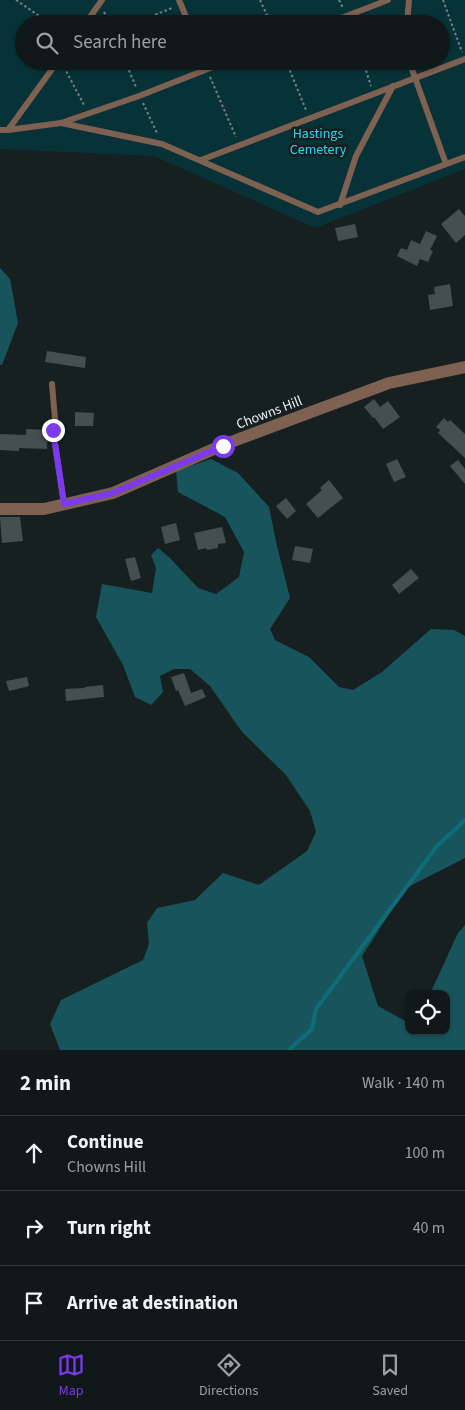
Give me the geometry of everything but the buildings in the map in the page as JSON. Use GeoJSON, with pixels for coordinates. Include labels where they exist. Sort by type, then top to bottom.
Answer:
{"type":"FeatureCollection","features":[{"type":"Feature","properties":{"kind":"street","name":"Chowns Hill"},"geometry":{"type":"LineString","coordinates":[[0,508],[44,508],[113,493],[223,446],[389,382],[465,367]]}},
{"type":"Feature","properties":{"kind":"lane"},"geometry":{"type":"LineString","coordinates":[[349,15],[388,0]]}},
{"type":"Feature","properties":{"kind":"lane"},"geometry":{"type":"LineString","coordinates":[[408,15],[409,0]]}},
{"type":"Feature","properties":{"kind":"lane"},"geometry":{"type":"LineString","coordinates":[[92,15],[101,2]]}},
{"type":"Feature","properties":{"kind":"lane"},"geometry":{"type":"LineString","coordinates":[[180,2],[185,15]]}},
{"type":"Feature","properties":{"kind":"lane"},"geometry":{"type":"LineString","coordinates":[[450,65],[465,59]]}},
{"type":"Feature","properties":{"kind":"lane"},"geometry":{"type":"LineString","coordinates":[[8,130],[53,70]]}},
{"type":"Feature","properties":{"kind":"lane"},"geometry":{"type":"LineString","coordinates":[[0,130],[61,124],[204,70]]}},
{"type":"Feature","properties":{"kind":"lane"},"geometry":{"type":"LineString","coordinates":[[412,70],[446,164]]}},
{"type":"Feature","properties":{"kind":"lane"},"geometry":{"type":"LineString","coordinates":[[201,160],[436,70]]}},
{"type":"Feature","properties":{"kind":"lane"},"geometry":{"type":"LineString","coordinates":[[340,204],[356,156],[393,86]]}},
{"type":"Feature","properties":{"kind":"lane"},"geometry":{"type":"LineString","coordinates":[[61,124],[162,144],[318,212],[465,157]]}},
{"type":"Feature","properties":{"kind":"lane"},"geometry":{"type":"LineString","coordinates":[[52,384],[55,419],[53,430],[64,504]]}},
{"type":"Feature","properties":{"kind":"path"},"geometry":{"type":"LineString","coordinates":[[16,0],[38,15]]}},
{"type":"Feature","properties":{"kind":"path"},"geometry":{"type":"LineString","coordinates":[[260,0],[267,15]]}},
{"type":"Feature","properties":{"kind":"path"},"geometry":{"type":"LineString","coordinates":[[443,0],[449,15]]}},
{"type":"Feature","properties":{"kind":"path"},"geometry":{"type":"LineString","coordinates":[[101,2],[106,15]]}},
{"type":"Feature","properties":{"kind":"path"},"geometry":{"type":"LineString","coordinates":[[152,15],[180,2]]}},
{"type":"Feature","properties":{"kind":"path"},"geometry":{"type":"LineString","coordinates":[[450,19],[465,59]]}},
{"type":"Feature","properties":{"kind":"path"},"geometry":{"type":"LineString","coordinates":[[65,70],[88,114]]}},
{"type":"Feature","properties":{"kind":"path"},"geometry":{"type":"LineString","coordinates":[[207,70],[240,146]]}},
{"type":"Feature","properties":{"kind":"path"},"geometry":{"type":"LineString","coordinates":[[290,70],[310,119]]}},
{"type":"Feature","properties":{"kind":"path"},"geometry":{"type":"LineString","coordinates":[[365,70],[374,93]]}},
{"type":"Feature","properties":{"kind":"green space","name":"Hastings Cemetery"},"geometry":{"type":"Polygon","coordinates":[[[0,0],[465,0],[465,169],[315,228],[154,156],[0,149],[0,0]]]}},
{"type":"Feature","properties":{"kind":"shaded area"},"geometry":{"type":"Polygon","coordinates":[[[0,268],[10,279],[18,323],[2,365],[0,365],[0,268]]]}},
{"type":"Feature","properties":{"kind":"shaded area"},"geometry":{"type":"Polygon","coordinates":[[[211,459],[238,473],[269,507],[290,598],[270,629],[275,640],[309,657],[339,687],[353,690],[382,672],[431,629],[454,630],[465,636],[465,858],[406,888],[362,956],[378,1006],[405,1021],[405,1035],[450,1035],[450,990],[432,990],[458,933],[465,925],[465,1050],[60,1050],[50,1024],[61,1000],[143,960],[149,944],[147,923],[157,908],[195,900],[223,873],[259,885],[307,851],[316,832],[310,811],[286,775],[242,732],[210,686],[190,669],[174,669],[160,676],[163,692],[151,705],[135,697],[123,665],[96,617],[102,584],[152,593],[156,568],[151,555],[158,548],[198,588],[216,594],[239,577],[244,552],[225,517],[178,492],[176,471],[211,459]]]}},
{"type":"Feature","properties":{"kind":"waterway"},"geometry":{"type":"LineString","coordinates":[[289,1050],[312,1029],[316,1009],[437,846],[465,820]]}},
{"type":"Feature","properties":{"kind":"route"},"geometry":{"type":"LineString","coordinates":[[53,430],[64,504],[113,493],[223,446]]}}]}
